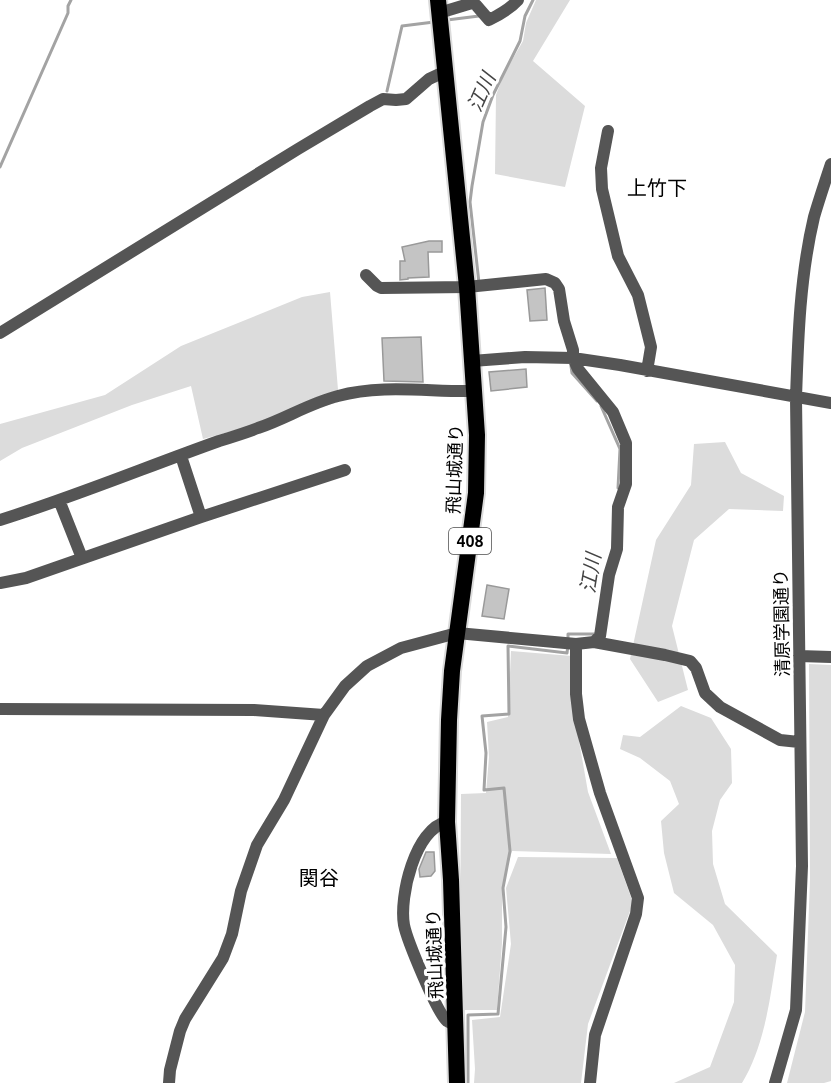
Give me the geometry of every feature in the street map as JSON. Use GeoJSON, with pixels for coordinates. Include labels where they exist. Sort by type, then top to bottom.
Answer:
{"type":"FeatureCollection","features":[{"type":"Feature","properties":{"kind":"highway","name":"飛山城通り"},"geometry":{"type":"LineString","coordinates":[[439,6],[467,287],[477,464],[476,493],[452,671],[448,720],[447,822],[457,1083]]}},
{"type":"Feature","properties":{"kind":"street"},"geometry":{"type":"LineString","coordinates":[[439,6],[472,3],[489,20],[518,0]]}},
{"type":"Feature","properties":{"kind":"street"},"geometry":{"type":"LineString","coordinates":[[0,333],[370,106],[383,99],[406,99],[429,79],[444,72]]}},
{"type":"Feature","properties":{"kind":"street"},"geometry":{"type":"LineString","coordinates":[[608,131],[601,168],[602,189],[618,256],[638,295],[651,346],[647,371]]}},
{"type":"Feature","properties":{"kind":"street","name":"清原学園通り"},"geometry":{"type":"LineString","coordinates":[[775,1083],[796,1010],[802,866],[796,398],[798,336],[804,271],[814,217],[831,164]]}},
{"type":"Feature","properties":{"kind":"street"},"geometry":{"type":"LineString","coordinates":[[366,275],[381,288],[467,287],[546,279],[555,283],[559,289],[573,358],[578,369],[614,412],[626,443],[626,484],[618,507],[616,549],[609,575],[600,636],[594,642]]}},
{"type":"Feature","properties":{"kind":"street"},"geometry":{"type":"LineString","coordinates":[[472,361],[525,357],[573,358],[831,403]]}},
{"type":"Feature","properties":{"kind":"street"},"geometry":{"type":"LineString","coordinates":[[0,520],[259,428],[313,404],[339,396],[374,390],[474,391]]}},
{"type":"Feature","properties":{"kind":"street"},"geometry":{"type":"LineString","coordinates":[[181,456],[201,517]]}},
{"type":"Feature","properties":{"kind":"street"},"geometry":{"type":"LineString","coordinates":[[0,583],[26,578],[345,470]]}},
{"type":"Feature","properties":{"kind":"street"},"geometry":{"type":"LineString","coordinates":[[59,500],[82,558]]}},
{"type":"Feature","properties":{"kind":"street"},"geometry":{"type":"LineString","coordinates":[[169,1083],[180,1031],[223,958],[232,934],[241,891],[257,845],[284,800],[324,715],[345,686],[367,666],[401,648],[457,633],[576,644],[594,642],[690,661],[696,668],[705,693],[720,707],[780,740],[800,742]]}},
{"type":"Feature","properties":{"kind":"street"},"geometry":{"type":"LineString","coordinates":[[576,644],[576,694],[579,719],[600,793],[638,898],[636,914],[595,1035],[590,1083]]}},
{"type":"Feature","properties":{"kind":"street"},"geometry":{"type":"LineString","coordinates":[[799,656],[831,657]]}},
{"type":"Feature","properties":{"kind":"street"},"geometry":{"type":"LineString","coordinates":[[0,709],[254,710],[324,715]]}},
{"type":"Feature","properties":{"kind":"street"},"geometry":{"type":"LineString","coordinates":[[447,822],[432,829],[419,847],[410,871],[403,915],[407,939],[438,1009],[447,1021],[456,1025]]}},
{"type":"Feature","properties":{"kind":"shaded area"},"geometry":{"type":"Polygon","coordinates":[[[536,0],[570,0],[533,61],[585,106],[565,187],[495,174],[496,95],[504,74],[523,41],[526,23],[536,0]]]}},
{"type":"Feature","properties":{"kind":"shaded area"},"geometry":{"type":"Polygon","coordinates":[[[330,292],[339,402],[203,439],[191,386],[132,405],[22,448],[0,461],[0,424],[105,395],[181,346],[302,297],[330,292]]]}},
{"type":"Feature","properties":{"kind":"shaded area"},"geometry":{"type":"Polygon","coordinates":[[[725,442],[741,473],[784,496],[783,511],[729,509],[694,540],[672,626],[688,690],[658,702],[630,659],[656,540],[691,485],[694,444],[725,442]]]}},
{"type":"Feature","properties":{"kind":"shaded area"},"geometry":{"type":"Polygon","coordinates":[[[511,651],[572,656],[575,718],[588,792],[611,854],[512,851],[502,887],[502,943],[497,1010],[464,1010],[460,942],[461,794],[486,793],[489,757],[487,722],[508,717],[511,651]]]}},
{"type":"Feature","properties":{"kind":"shaded area"},"geometry":{"type":"Polygon","coordinates":[[[809,664],[831,665],[831,1081],[787,1083],[805,1012],[810,880],[809,664]]]}},
{"type":"Feature","properties":{"kind":"shaded area"},"geometry":{"type":"Polygon","coordinates":[[[681,706],[711,718],[731,749],[732,783],[720,800],[712,831],[713,864],[725,904],[777,955],[761,1037],[742,1083],[674,1083],[710,1067],[734,1002],[735,965],[713,925],[674,893],[664,853],[661,821],[679,804],[670,781],[640,758],[620,749],[623,735],[640,737],[681,706]]]}},
{"type":"Feature","properties":{"kind":"shaded area"},"geometry":{"type":"Polygon","coordinates":[[[518,857],[617,858],[633,903],[588,1024],[581,1083],[474,1083],[472,1020],[500,1017],[511,944],[506,888],[518,857]]]}},
{"type":"Feature","properties":{"kind":"building"},"geometry":{"type":"Polygon","coordinates":[[[429,241],[442,241],[442,252],[428,252],[429,277],[400,280],[400,261],[405,261],[402,247],[429,241]]]}},
{"type":"Feature","properties":{"kind":"building"},"geometry":{"type":"Polygon","coordinates":[[[545,288],[547,320],[530,321],[527,290],[545,288]]]}},
{"type":"Feature","properties":{"kind":"building"},"geometry":{"type":"Polygon","coordinates":[[[421,337],[423,382],[384,381],[382,338],[421,337]]]}},
{"type":"Feature","properties":{"kind":"building"},"geometry":{"type":"Polygon","coordinates":[[[526,369],[527,387],[491,391],[489,372],[526,369]]]}},
{"type":"Feature","properties":{"kind":"building"},"geometry":{"type":"Polygon","coordinates":[[[487,585],[509,589],[504,619],[482,616],[487,585]]]}},
{"type":"Feature","properties":{"kind":"building"},"geometry":{"type":"Polygon","coordinates":[[[426,852],[434,852],[435,871],[431,876],[420,877],[419,869],[426,852]]]}},
{"type":"Feature","properties":{"kind":"waterway"},"geometry":{"type":"LineString","coordinates":[[0,167],[68,13],[71,0]]}},
{"type":"Feature","properties":{"kind":"waterway","name":"江川"},"geometry":{"type":"LineString","coordinates":[[479,283],[470,202],[483,122],[493,95],[520,41],[525,16],[533,0]]}},
{"type":"Feature","properties":{"kind":"waterway"},"geometry":{"type":"LineString","coordinates":[[447,20],[479,16]]}},
{"type":"Feature","properties":{"kind":"waterway"},"geometry":{"type":"LineString","coordinates":[[387,91],[402,26],[434,22]]}},
{"type":"Feature","properties":{"kind":"waterway","name":"江川"},"geometry":{"type":"LineString","coordinates":[[571,366],[572,373],[597,401]]}},
{"type":"Feature","properties":{"kind":"waterway","name":"江川"},"geometry":{"type":"LineString","coordinates":[[601,406],[620,449],[618,488]]}},
{"type":"Feature","properties":{"kind":"waterway","name":"江川"},"geometry":{"type":"LineString","coordinates":[[568,639],[568,634],[595,634]]}},
{"type":"Feature","properties":{"kind":"waterway","name":"江川"},"geometry":{"type":"LineString","coordinates":[[468,1083],[468,1015],[498,1014],[506,927],[503,888],[510,851],[504,788],[484,790],[486,753],[482,716],[509,714],[508,646],[567,653],[568,645]]}},
{"type":"Feature","properties":{"kind":"district","name":"上竹下"},"geometry":{"type":"Point","coordinates":[657,187]}},
{"type":"Feature","properties":{"kind":"district","name":"関谷"},"geometry":{"type":"Point","coordinates":[319,877]}}]}
